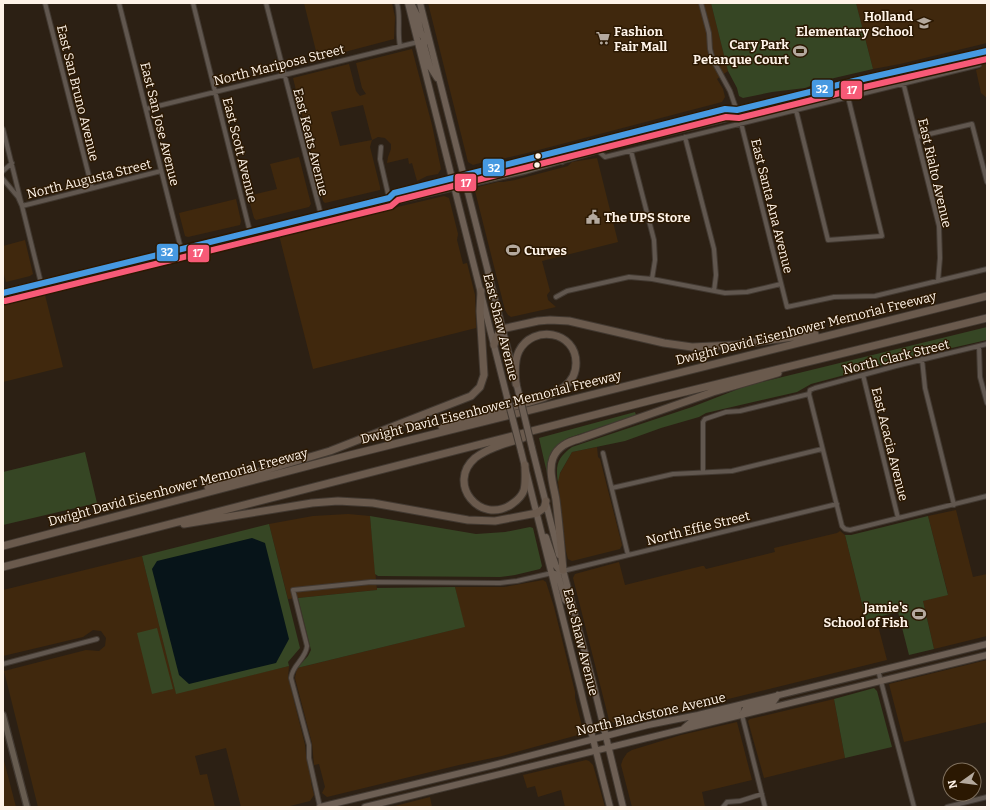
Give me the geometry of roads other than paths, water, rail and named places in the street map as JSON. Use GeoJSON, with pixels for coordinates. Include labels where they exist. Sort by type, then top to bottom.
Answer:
{"type":"FeatureCollection","features":[{"type":"Feature","properties":{"kind":"highway"},"geometry":{"type":"LineString","coordinates":[[134,511],[330,451],[471,396],[480,387],[484,375],[480,311],[481,291]]}},
{"type":"Feature","properties":{"kind":"highway","name":"Dwight David Eisenhower Memorial Freeway"},"geometry":{"type":"LineString","coordinates":[[3,546],[350,455],[987,296]]}},
{"type":"Feature","properties":{"kind":"highway"},"geometry":{"type":"LineString","coordinates":[[3,568],[140,531],[656,399],[987,318]]}},
{"type":"Feature","properties":{"kind":"highway"},"geometry":{"type":"LineString","coordinates":[[494,345],[497,336],[502,329],[538,321],[556,320],[577,323],[664,343],[701,347],[735,345],[851,329]]}},
{"type":"Feature","properties":{"kind":"highway"},"geometry":{"type":"LineString","coordinates":[[350,455],[535,400],[558,391],[570,382],[576,368],[576,358],[569,344],[559,336],[550,334],[540,335],[528,341],[520,349],[517,356],[515,371],[516,384]]}},
{"type":"Feature","properties":{"kind":"highway"},"geometry":{"type":"LineString","coordinates":[[563,571],[556,500],[551,470],[553,458],[559,449],[564,445],[713,392],[837,354]]}},
{"type":"Feature","properties":{"kind":"highway"},"geometry":{"type":"LineString","coordinates":[[525,465],[524,489],[520,498],[509,506],[494,510],[484,509],[468,496],[465,485],[466,471],[472,461],[482,453],[524,438],[656,399]]}},
{"type":"Feature","properties":{"kind":"highway"},"geometry":{"type":"LineString","coordinates":[[140,531],[331,501],[373,503],[464,520],[484,522],[506,520],[537,512],[544,508],[546,501]]}},
{"type":"Feature","properties":{"kind":"main road","name":"East Shaw Avenue"},"geometry":{"type":"LineString","coordinates":[[410,3],[451,178],[537,512],[610,807]]}},
{"type":"Feature","properties":{"kind":"main road"},"geometry":{"type":"LineString","coordinates":[[410,3],[417,14],[422,36],[426,41],[430,42]]}},
{"type":"Feature","properties":{"kind":"main road","name":"East Shaw Avenue"},"geometry":{"type":"LineString","coordinates":[[420,3],[623,807]]}},
{"type":"Feature","properties":{"kind":"main road"},"geometry":{"type":"LineString","coordinates":[[418,42],[423,42],[430,67],[440,84]]}},
{"type":"Feature","properties":{"kind":"main road"},"geometry":{"type":"LineString","coordinates":[[3,292],[389,198],[394,193],[725,109],[737,110],[900,70],[987,51]]}},
{"type":"Feature","properties":{"kind":"main road"},"geometry":{"type":"LineString","coordinates":[[389,198],[396,201],[524,171],[597,150],[727,118],[737,110]]}},
{"type":"Feature","properties":{"kind":"main road"},"geometry":{"type":"LineString","coordinates":[[562,160],[566,154],[585,149],[590,143]]}},
{"type":"Feature","properties":{"kind":"main road"},"geometry":{"type":"LineString","coordinates":[[537,512],[556,566],[560,571],[563,571]]}},
{"type":"Feature","properties":{"kind":"main road"},"geometry":{"type":"LineString","coordinates":[[552,573],[558,575],[565,600],[572,605]]}},
{"type":"Feature","properties":{"kind":"main road","name":"North Blackstone Avenue"},"geometry":{"type":"LineString","coordinates":[[320,807],[498,764],[605,735],[739,705],[987,644]]}},
{"type":"Feature","properties":{"kind":"main road","name":"North Blackstone Avenue"},"geometry":{"type":"LineString","coordinates":[[365,807],[987,655]]}},
{"type":"Feature","properties":{"kind":"main road"},"geometry":{"type":"LineString","coordinates":[[742,715],[746,708],[774,701],[778,695]]}},
{"type":"Feature","properties":{"kind":"main road"},"geometry":{"type":"LineString","coordinates":[[683,729],[691,722],[738,710],[739,705]]}},
{"type":"Feature","properties":{"kind":"main road"},"geometry":{"type":"LineString","coordinates":[[3,714],[27,807]]}},
{"type":"Feature","properties":{"kind":"street","name":"East San Bruno Avenue"},"geometry":{"type":"LineString","coordinates":[[45,3],[92,188]]}},
{"type":"Feature","properties":{"kind":"street","name":"East San Jose Avenue"},"geometry":{"type":"LineString","coordinates":[[119,3],[181,249]]}},
{"type":"Feature","properties":{"kind":"street","name":"East Scott Avenue"},"geometry":{"type":"LineString","coordinates":[[193,3],[250,232]]}},
{"type":"Feature","properties":{"kind":"street","name":"East Keats Avenue"},"geometry":{"type":"LineString","coordinates":[[266,3],[321,215]]}},
{"type":"Feature","properties":{"kind":"street"},"geometry":{"type":"LineString","coordinates":[[397,3],[400,17],[398,36],[400,46]]}},
{"type":"Feature","properties":{"kind":"street","name":"East Santa Ana Avenue"},"geometry":{"type":"LineString","coordinates":[[702,3],[713,60],[728,86],[741,124],[787,307],[834,297],[875,296],[938,281]]}},
{"type":"Feature","properties":{"kind":"street","name":"North Mariposa Street"},"geometry":{"type":"LineString","coordinates":[[146,109],[418,42]]}},
{"type":"Feature","properties":{"kind":"street"},"geometry":{"type":"LineString","coordinates":[[597,150],[605,157],[978,64]]}},
{"type":"Feature","properties":{"kind":"street","name":"East Rialto Avenue"},"geometry":{"type":"LineString","coordinates":[[900,70],[939,226],[940,258],[938,281]]}},
{"type":"Feature","properties":{"kind":"street"},"geometry":{"type":"LineString","coordinates":[[796,110],[828,240],[882,236],[848,97]]}},
{"type":"Feature","properties":{"kind":"street"},"geometry":{"type":"LineString","coordinates":[[917,138],[972,124],[987,182]]}},
{"type":"Feature","properties":{"kind":"street"},"geometry":{"type":"LineString","coordinates":[[3,129],[41,283]]}},
{"type":"Feature","properties":{"kind":"street"},"geometry":{"type":"LineString","coordinates":[[685,137],[714,249],[716,275],[714,291]]}},
{"type":"Feature","properties":{"kind":"street"},"geometry":{"type":"LineString","coordinates":[[381,147],[380,159],[389,198]]}},
{"type":"Feature","properties":{"kind":"street"},"geometry":{"type":"LineString","coordinates":[[631,151],[654,240],[655,260],[652,279]]}},
{"type":"Feature","properties":{"kind":"street"},"geometry":{"type":"LineString","coordinates":[[3,171],[12,164]]}},
{"type":"Feature","properties":{"kind":"street","name":"North Augusta Street"},"geometry":{"type":"LineString","coordinates":[[22,206],[161,172]]}},
{"type":"Feature","properties":{"kind":"street"},"geometry":{"type":"LineString","coordinates":[[3,179],[15,193],[22,206]]}},
{"type":"Feature","properties":{"kind":"street"},"geometry":{"type":"LineString","coordinates":[[938,281],[987,269]]}},
{"type":"Feature","properties":{"kind":"street"},"geometry":{"type":"LineString","coordinates":[[556,298],[567,291],[621,278],[638,277],[714,291],[737,293],[781,284]]}},
{"type":"Feature","properties":{"kind":"street","name":"North Clark Street"},"geometry":{"type":"LineString","coordinates":[[703,472],[703,422],[705,418],[726,412],[740,411],[809,392],[815,388],[922,359],[987,344]]}},
{"type":"Feature","properties":{"kind":"street"},"geometry":{"type":"LineString","coordinates":[[979,346],[980,377],[987,403]]}},
{"type":"Feature","properties":{"kind":"street"},"geometry":{"type":"LineString","coordinates":[[922,359],[925,388],[954,505]]}},
{"type":"Feature","properties":{"kind":"street","name":"East Acacia Avenue"},"geometry":{"type":"LineString","coordinates":[[863,375],[898,518]]}},
{"type":"Feature","properties":{"kind":"street"},"geometry":{"type":"LineString","coordinates":[[809,392],[836,504],[842,526],[845,529],[850,530],[987,496]]}},
{"type":"Feature","properties":{"kind":"street"},"geometry":{"type":"LineString","coordinates":[[612,488],[667,475],[687,472],[732,471],[822,449]]}},
{"type":"Feature","properties":{"kind":"street"},"geometry":{"type":"LineString","coordinates":[[603,453],[628,555]]}},
{"type":"Feature","properties":{"kind":"street","name":"North Effie Street"},"geometry":{"type":"LineString","coordinates":[[563,571],[836,504]]}},
{"type":"Feature","properties":{"kind":"street"},"geometry":{"type":"LineString","coordinates":[[320,807],[309,758],[309,745],[292,678],[292,671],[306,652],[307,646],[293,590],[371,582],[500,583],[517,581],[552,573]]}},
{"type":"Feature","properties":{"kind":"street"},"geometry":{"type":"LineString","coordinates":[[3,664],[97,639]]}},
{"type":"Feature","properties":{"kind":"street"},"geometry":{"type":"LineString","coordinates":[[878,670],[914,807]]}},
{"type":"Feature","properties":{"kind":"street"},"geometry":{"type":"LineString","coordinates":[[742,715],[765,807]]}},
{"type":"Feature","properties":{"kind":"street"},"geometry":{"type":"LineString","coordinates":[[723,807],[726,802],[740,801],[762,794]]}},
{"type":"Feature","properties":{"kind":"street"},"geometry":{"type":"LineString","coordinates":[[947,807],[987,797]]}},
{"type":"Feature","properties":{"kind":"place","name":"Holland Elementary School"},"geometry":{"type":"Point","coordinates":[924,23]}},
{"type":"Feature","properties":{"kind":"place","name":"Fashion Fair Mall"},"geometry":{"type":"Point","coordinates":[603,38]}},
{"type":"Feature","properties":{"kind":"place","name":"Cary Park Petanque Court"},"geometry":{"type":"Point","coordinates":[800,51]}},
{"type":"Feature","properties":{"kind":"place","name":"The UPS Store"},"geometry":{"type":"Point","coordinates":[593,217]}},
{"type":"Feature","properties":{"kind":"place","name":"Curves"},"geometry":{"type":"Point","coordinates":[513,250]}},
{"type":"Feature","properties":{"kind":"place","name":"Jamie's School of Fish"},"geometry":{"type":"Point","coordinates":[919,614]}}]}
